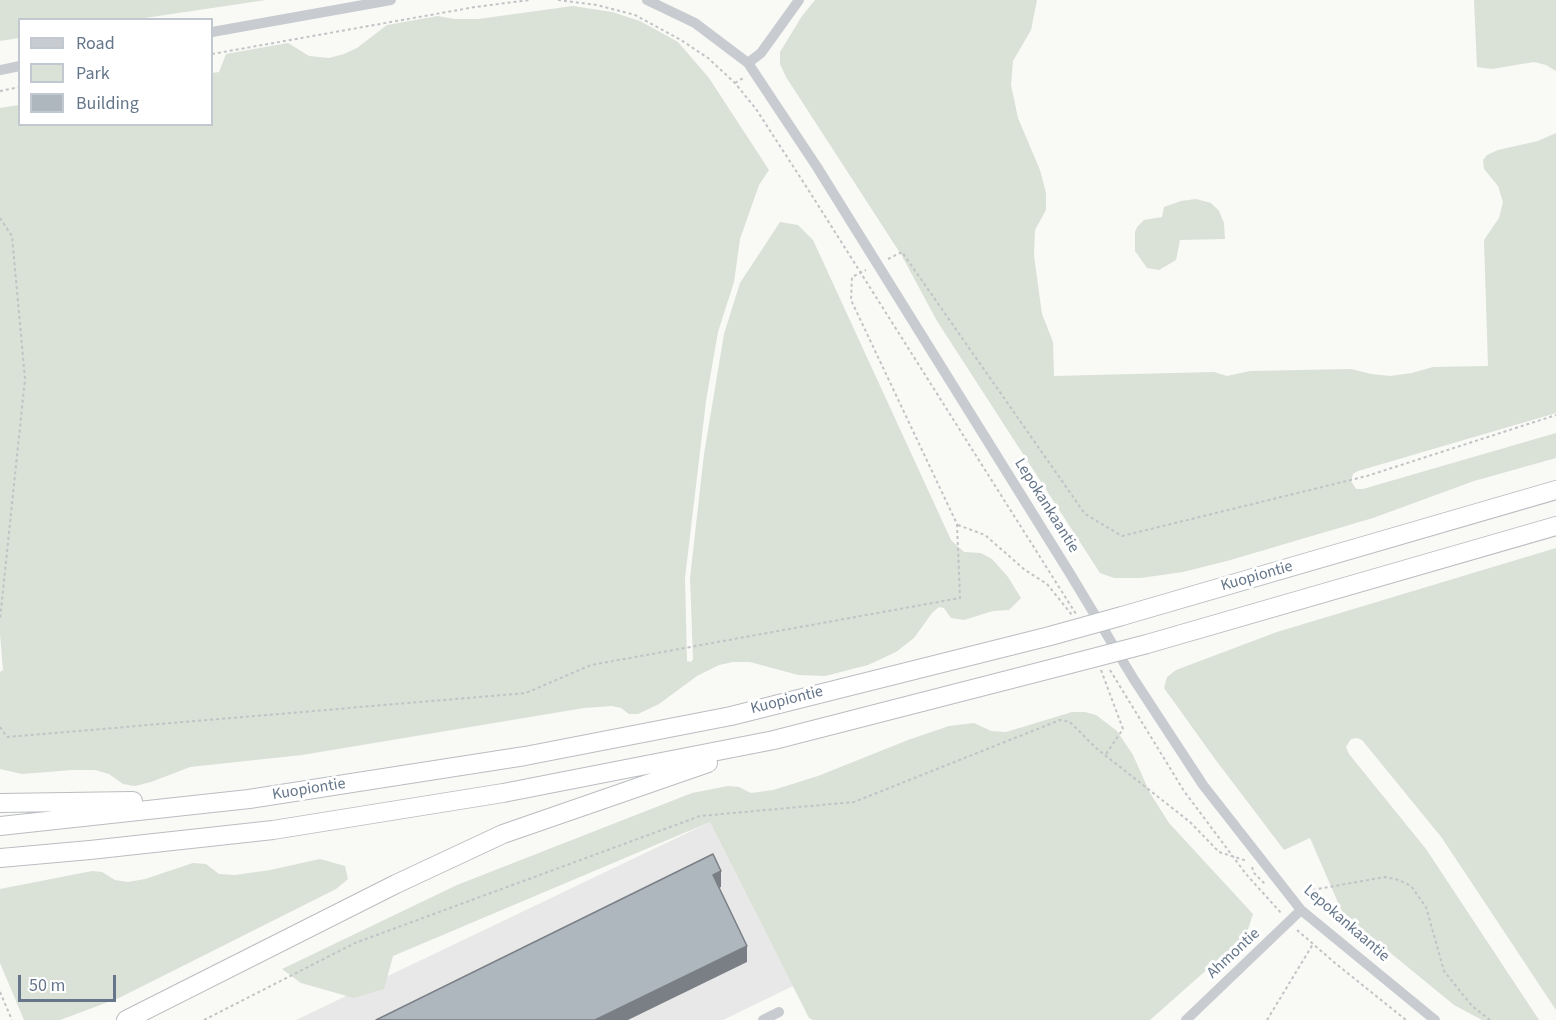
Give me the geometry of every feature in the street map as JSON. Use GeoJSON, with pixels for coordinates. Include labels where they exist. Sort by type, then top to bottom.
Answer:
{"type":"FeatureCollection","features":[{"type":"Feature","properties":{"kind":"highway","name":"Kuopiontie"},"geometry":{"type":"LineString","coordinates":[[0,826],[249,800],[525,756],[731,716],[1050,636],[1556,490]]}},
{"type":"Feature","properties":{"kind":"highway","name":"Kuopiontie"},"geometry":{"type":"LineString","coordinates":[[0,858],[273,830],[504,793],[774,740],[1147,644],[1556,526]]}},
{"type":"Feature","properties":{"kind":"highway"},"geometry":{"type":"LineString","coordinates":[[126,1020],[385,890],[503,834],[774,740]]}},
{"type":"Feature","properties":{"kind":"highway"},"geometry":{"type":"LineString","coordinates":[[0,803],[249,800]]}},
{"type":"Feature","properties":{"kind":"street"},"geometry":{"type":"LineString","coordinates":[[213,32],[391,0]]}},
{"type":"Feature","properties":{"kind":"street","name":"Lepokankaantie"},"geometry":{"type":"LineString","coordinates":[[647,0],[695,23],[748,63],[818,167],[1133,678],[1203,785],[1301,910],[1436,1020]]}},
{"type":"Feature","properties":{"kind":"street"},"geometry":{"type":"LineString","coordinates":[[748,63],[761,53],[799,0]]}},
{"type":"Feature","properties":{"kind":"street"},"geometry":{"type":"LineString","coordinates":[[0,70],[18,66]]}},
{"type":"Feature","properties":{"kind":"street","name":"Ahmontie"},"geometry":{"type":"LineString","coordinates":[[1186,1020],[1301,910]]}},
{"type":"Feature","properties":{"kind":"street"},"geometry":{"type":"LineString","coordinates":[[763,1020],[779,1012]]}},
{"type":"Feature","properties":{"kind":"path"},"geometry":{"type":"LineString","coordinates":[[213,54],[476,7],[530,0]]}},
{"type":"Feature","properties":{"kind":"path"},"geometry":{"type":"LineString","coordinates":[[558,0],[597,5],[635,15],[681,40],[708,58],[735,82],[756,109],[861,272],[1078,618]]}},
{"type":"Feature","properties":{"kind":"path"},"geometry":{"type":"LineString","coordinates":[[0,91],[18,87]]}},
{"type":"Feature","properties":{"kind":"path"},"geometry":{"type":"LineString","coordinates":[[0,218],[12,236],[25,379],[0,619]]}},
{"type":"Feature","properties":{"kind":"path"},"geometry":{"type":"LineString","coordinates":[[0,727],[7,737],[526,693],[591,665],[960,598],[957,524],[851,300],[852,277],[902,252],[1085,514],[1122,536],[1367,476],[1556,415]]}},
{"type":"Feature","properties":{"kind":"path"},"geometry":{"type":"LineString","coordinates":[[1110,669],[1184,791],[1246,874],[1290,923],[1313,944],[1406,1020]]}},
{"type":"Feature","properties":{"kind":"path"},"geometry":{"type":"LineString","coordinates":[[204,1020],[355,943],[700,816],[854,802],[1060,720],[1070,722],[1096,748],[1190,822],[1219,852],[1251,864],[1254,873],[1268,887],[1278,892],[1338,886],[1385,877],[1411,886],[1426,907],[1444,971],[1472,1006],[1490,1020]]}},
{"type":"Feature","properties":{"kind":"path"},"geometry":{"type":"LineString","coordinates":[[1268,1020],[1313,944]]}},
{"type":"Feature","properties":{"kind":"path"},"geometry":{"type":"LineString","coordinates":[[0,992],[12,1020]]}},
{"type":"Feature","properties":{"kind":"shaded area"},"geometry":{"type":"Polygon","coordinates":[[[710,822],[793,986],[723,1020],[296,1020],[710,822]]]}},
{"type":"Feature","properties":{"kind":"green space"},"geometry":{"type":"Polygon","coordinates":[[[0,0],[266,0],[145,18],[18,18],[18,38],[0,41],[0,0]]]}},
{"type":"Feature","properties":{"kind":"green space"},"geometry":{"type":"Polygon","coordinates":[[[815,0],[1037,0],[1031,30],[1013,61],[1011,85],[1018,118],[1040,170],[1046,193],[1046,210],[1035,230],[1034,256],[1042,314],[1053,342],[1054,376],[1214,372],[1227,376],[1250,371],[1351,369],[1390,376],[1433,367],[1488,366],[1484,240],[1499,218],[1503,202],[1498,186],[1484,169],[1483,160],[1487,155],[1498,150],[1538,141],[1556,133],[1556,413],[1358,471],[1353,474],[1351,481],[1356,489],[1363,489],[1556,433],[1556,458],[1474,481],[1373,518],[1227,561],[1183,572],[1141,578],[1114,578],[1100,573],[937,321],[902,256],[786,77],[780,64],[780,52],[802,16],[815,0]]]}},
{"type":"Feature","properties":{"kind":"green space"},"geometry":{"type":"Polygon","coordinates":[[[1474,0],[1556,0],[1556,71],[1534,62],[1492,69],[1477,67],[1474,0]]]}},
{"type":"Feature","properties":{"kind":"green space"},"geometry":{"type":"Polygon","coordinates":[[[573,6],[612,12],[640,21],[678,42],[709,78],[769,170],[759,185],[740,239],[734,282],[718,332],[706,401],[685,578],[687,661],[691,662],[693,659],[690,578],[704,454],[724,334],[740,283],[780,222],[798,225],[813,240],[951,540],[964,552],[981,553],[992,559],[1008,577],[1021,598],[1009,610],[993,611],[964,620],[951,618],[944,608],[939,607],[914,638],[896,652],[868,665],[825,676],[798,675],[750,662],[719,665],[697,676],[659,704],[638,714],[629,714],[621,708],[612,706],[584,708],[302,755],[190,767],[135,786],[123,784],[109,774],[95,770],[22,774],[0,769],[0,672],[3,670],[0,634],[0,108],[18,105],[18,126],[213,126],[213,73],[219,72],[226,54],[288,43],[309,56],[329,58],[357,48],[387,25],[438,16],[478,19],[573,6]]]}},
{"type":"Feature","properties":{"kind":"green space"},"geometry":{"type":"Polygon","coordinates":[[[1196,199],[1211,203],[1219,211],[1224,223],[1225,239],[1180,240],[1176,260],[1159,270],[1147,268],[1135,251],[1137,227],[1144,220],[1162,217],[1164,207],[1196,199]]]}},
{"type":"Feature","properties":{"kind":"green space"},"geometry":{"type":"Polygon","coordinates":[[[1556,548],[1556,1010],[1442,838],[1362,740],[1351,739],[1346,747],[1349,754],[1426,849],[1539,1020],[1482,1020],[1454,1005],[1343,914],[1310,838],[1284,850],[1164,688],[1167,677],[1176,670],[1277,632],[1556,548]]]}},
{"type":"Feature","properties":{"kind":"green space"},"geometry":{"type":"Polygon","coordinates":[[[1072,712],[1096,715],[1117,731],[1133,755],[1150,793],[1169,823],[1253,914],[1246,935],[1150,1020],[813,1020],[809,1018],[710,822],[393,956],[384,989],[354,998],[301,983],[282,969],[457,885],[692,793],[728,786],[739,787],[751,793],[773,790],[818,776],[949,726],[974,723],[991,731],[1006,732],[1072,712]]]}},
{"type":"Feature","properties":{"kind":"green space"},"geometry":{"type":"Polygon","coordinates":[[[320,859],[345,866],[348,879],[336,889],[119,998],[60,1020],[24,1020],[0,963],[0,889],[92,871],[102,872],[115,880],[128,882],[145,879],[193,863],[206,864],[219,874],[235,875],[320,859]]]}},
{"type":"Feature","properties":{"kind":"building"},"geometry":{"type":"Polygon","coordinates":[[[713,854],[721,871],[713,875],[747,946],[595,1020],[376,1020],[713,854]]]}}]}
